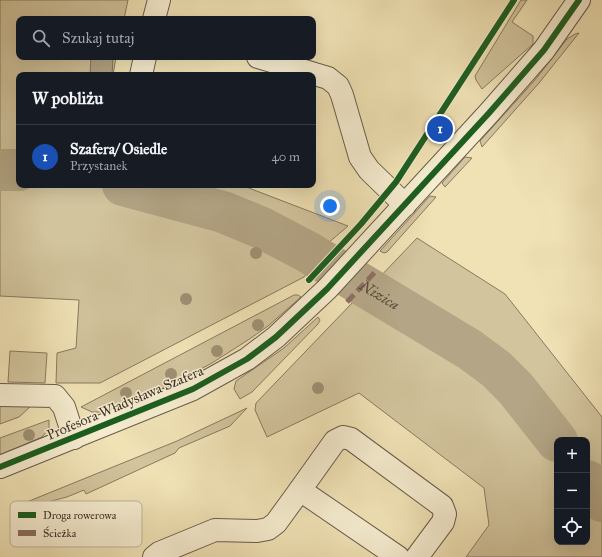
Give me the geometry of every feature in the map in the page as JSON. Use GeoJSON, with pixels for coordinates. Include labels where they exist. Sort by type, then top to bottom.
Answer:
{"type":"FeatureCollection","features":[{"type":"Feature","properties":{"kind":"street"},"geometry":{"type":"LineString","coordinates":[[155,16],[159,0]]}},
{"type":"Feature","properties":{"kind":"street","name":"Profesora Władysława Szafera"},"geometry":{"type":"LineString","coordinates":[[0,467],[193,390],[247,359],[276,337],[328,290],[518,80],[544,50],[579,0]]}},
{"type":"Feature","properties":{"kind":"street"},"geometry":{"type":"LineString","coordinates":[[142,72],[144,60]]}},
{"type":"Feature","properties":{"kind":"street"},"geometry":{"type":"LineString","coordinates":[[268,60],[308,72]]}},
{"type":"Feature","properties":{"kind":"street"},"geometry":{"type":"LineString","coordinates":[[316,74],[328,78],[338,86],[346,105],[360,157],[369,170],[405,205]]}},
{"type":"Feature","properties":{"kind":"street"},"geometry":{"type":"LineString","coordinates":[[0,395],[55,396],[64,407],[74,438]]}},
{"type":"Feature","properties":{"kind":"street"},"geometry":{"type":"LineString","coordinates":[[154,557],[159,553],[215,530],[257,531],[268,529],[276,523],[336,440],[343,437],[351,439],[442,506],[445,514],[443,522],[417,557]]}},
{"type":"Feature","properties":{"kind":"street"},"geometry":{"type":"LineString","coordinates":[[300,490],[398,557]]}},
{"type":"Feature","properties":{"kind":"shaded area"},"geometry":{"type":"Polygon","coordinates":[[[0,0],[128,0],[125,16],[16,16],[16,60],[116,60],[114,72],[16,72],[16,158],[0,160],[0,0]]]}},
{"type":"Feature","properties":{"kind":"shaded area"},"geometry":{"type":"Polygon","coordinates":[[[521,0],[527,0],[512,22],[533,36],[533,44],[482,89],[475,76],[521,0]]]}},
{"type":"Feature","properties":{"kind":"shaded area"},"geometry":{"type":"Polygon","coordinates":[[[579,33],[539,83],[482,147],[480,141],[535,80],[567,39],[579,33]]]}},
{"type":"Feature","properties":{"kind":"shaded area"},"geometry":{"type":"Polygon","coordinates":[[[91,60],[113,60],[112,72],[90,72],[91,60]]]}},
{"type":"Feature","properties":{"kind":"shaded area"},"geometry":{"type":"Polygon","coordinates":[[[465,157],[472,158],[445,187],[442,183],[465,157]]]}},
{"type":"Feature","properties":{"kind":"shaded area"},"geometry":{"type":"Polygon","coordinates":[[[16,178],[16,188],[104,188],[151,199],[221,219],[259,235],[314,264],[304,277],[100,383],[56,383],[57,353],[76,348],[79,300],[0,296],[0,179],[16,178]]]}},
{"type":"Feature","properties":{"kind":"shaded area"},"geometry":{"type":"Polygon","coordinates":[[[174,188],[249,188],[348,226],[320,250],[268,221],[174,188]]]}},
{"type":"Feature","properties":{"kind":"shaded area"},"geometry":{"type":"Polygon","coordinates":[[[430,196],[436,197],[387,252],[384,253],[380,251],[430,196]]]}},
{"type":"Feature","properties":{"kind":"shaded area"},"geometry":{"type":"Polygon","coordinates":[[[417,238],[505,294],[602,417],[602,479],[590,462],[590,437],[570,437],[519,373],[479,342],[376,281],[417,238]]]}},
{"type":"Feature","properties":{"kind":"shaded area"},"geometry":{"type":"Polygon","coordinates":[[[294,295],[301,297],[268,326],[212,363],[173,384],[107,412],[92,412],[81,407],[294,295]]]}},
{"type":"Feature","properties":{"kind":"shaded area"},"geometry":{"type":"Polygon","coordinates":[[[354,301],[370,310],[373,306],[464,359],[508,396],[527,417],[554,453],[554,545],[590,545],[590,500],[602,516],[602,557],[466,557],[489,525],[484,488],[359,393],[267,437],[255,410],[256,403],[354,301]]]}},
{"type":"Feature","properties":{"kind":"shaded area"},"geometry":{"type":"Polygon","coordinates":[[[318,317],[320,320],[318,324],[252,392],[240,399],[234,389],[236,381],[284,348],[318,317]]]}},
{"type":"Feature","properties":{"kind":"shaded area"},"geometry":{"type":"Polygon","coordinates":[[[10,351],[47,353],[45,383],[8,382],[10,351]]]}},
{"type":"Feature","properties":{"kind":"shaded area"},"geometry":{"type":"Polygon","coordinates":[[[0,406],[31,406],[19,417],[0,424],[0,406]]]}},
{"type":"Feature","properties":{"kind":"shaded area"},"geometry":{"type":"Polygon","coordinates":[[[247,408],[230,426],[179,448],[175,453],[86,494],[84,490],[52,501],[29,501],[177,441],[247,408]]]}},
{"type":"Feature","properties":{"kind":"shaded area"},"geometry":{"type":"Polygon","coordinates":[[[49,420],[49,429],[42,437],[0,455],[0,438],[49,420]]]}},
{"type":"Feature","properties":{"kind":"waterway","name":"Nizica"},"geometry":{"type":"LineString","coordinates":[[0,170],[16,170]]}},
{"type":"Feature","properties":{"kind":"waterway","name":"Nizica"},"geometry":{"type":"LineString","coordinates":[[134,188],[223,212],[262,228],[306,251],[469,349],[496,369],[516,389],[554,437]]}},
{"type":"Feature","properties":{"kind":"waterway","name":"Nizica"},"geometry":{"type":"LineString","coordinates":[[590,485],[602,501]]}},
{"type":"Feature","properties":{"kind":"marked path"},"geometry":{"type":"LineString","coordinates":[[347,302],[377,270]]}},
{"type":"Feature","properties":{"kind":"cycle path"},"geometry":{"type":"LineString","coordinates":[[309,280],[361,224],[396,182],[514,0]]}},
{"type":"Feature","properties":{"kind":"cycle path"},"geometry":{"type":"LineString","coordinates":[[0,467],[193,389],[247,359],[276,337],[327,289],[489,113],[544,50],[579,0]]}},
{"type":"Feature","properties":{"kind":"place","name":"Szafera/ Osiedle"},"geometry":{"type":"Point","coordinates":[440,129]}}]}
